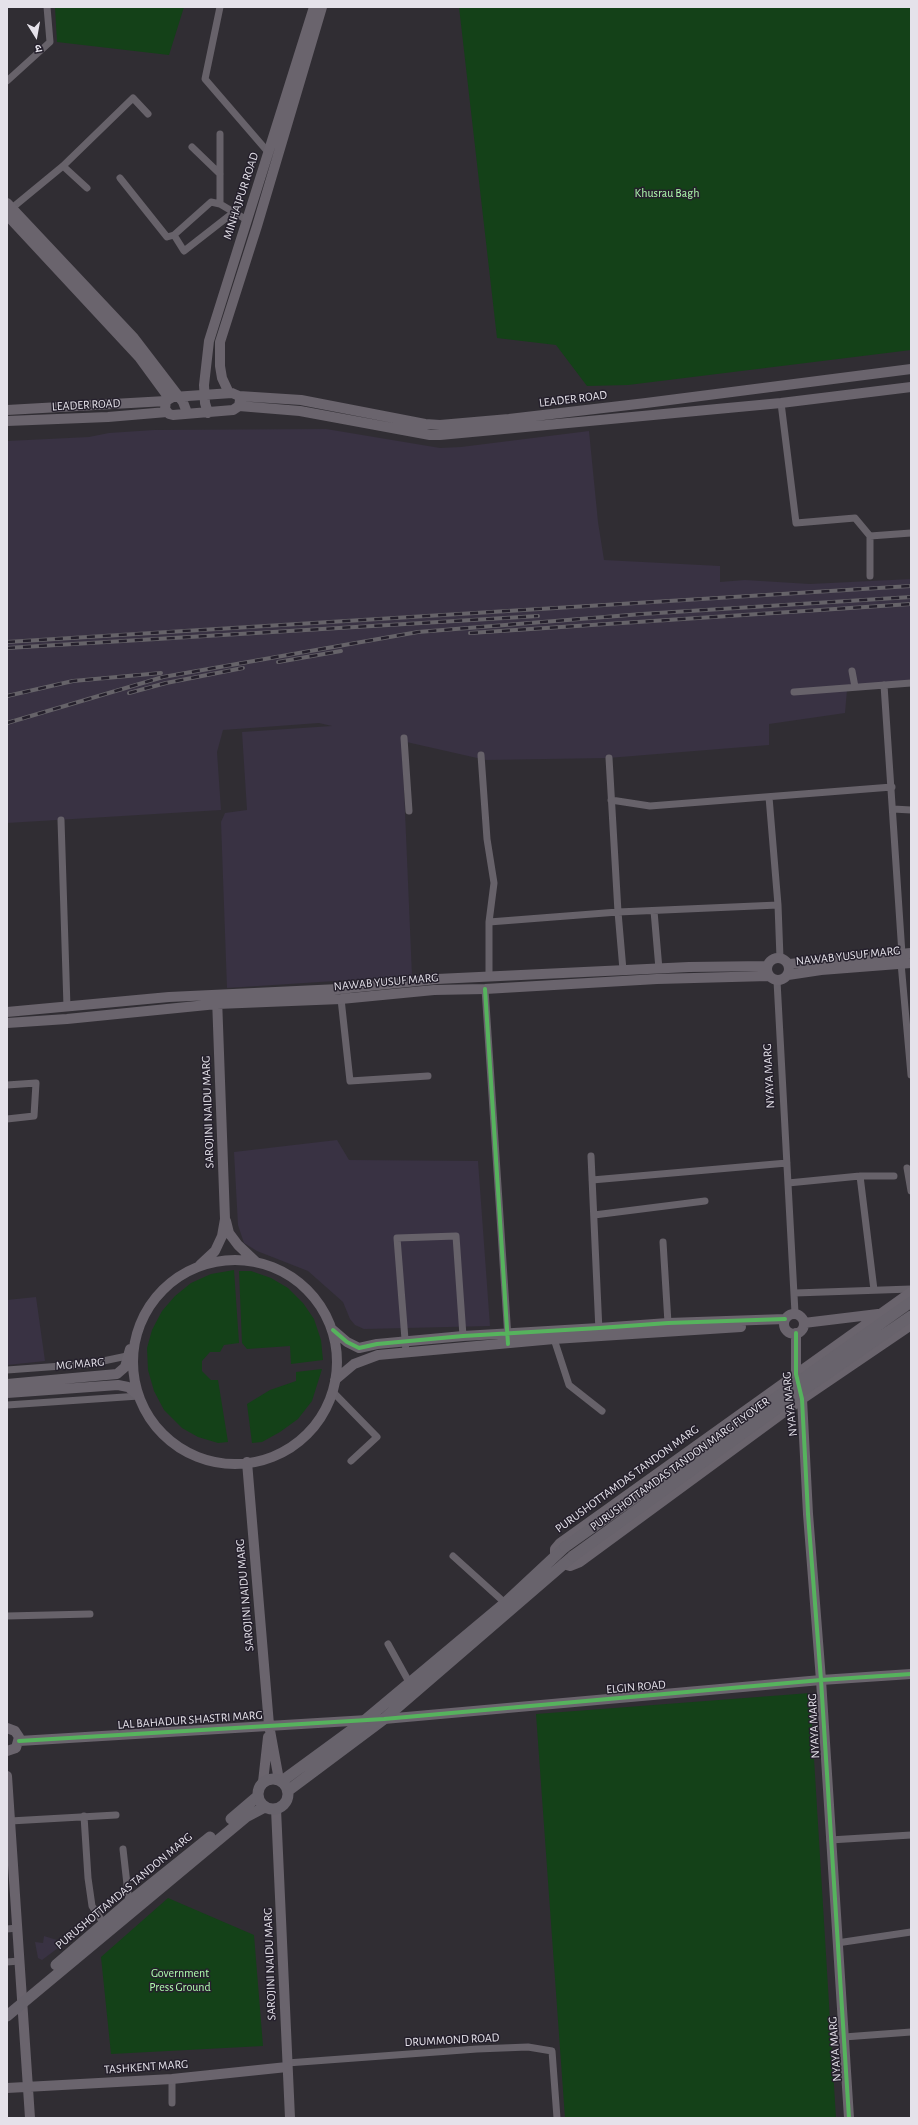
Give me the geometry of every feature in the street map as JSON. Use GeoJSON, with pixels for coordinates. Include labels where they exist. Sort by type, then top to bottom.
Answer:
{"type":"FeatureCollection","features":[{"type":"Feature","properties":{"kind":"main road","name":"MINHAJPUR ROAD"},"geometry":{"type":"LineString","coordinates":[[208,413],[204,395],[210,341],[314,7]]}},
{"type":"Feature","properties":{"kind":"main road","name":"MINHAJPUR ROAD"},"geometry":{"type":"LineString","coordinates":[[229,393],[222,378],[220,366],[220,342],[257,226],[322,7]]}},
{"type":"Feature","properties":{"kind":"main road"},"geometry":{"type":"LineString","coordinates":[[9,209],[129,332],[171,399],[186,407],[184,414]]}},
{"type":"Feature","properties":{"kind":"main road","name":"LEADER ROAD"},"geometry":{"type":"LineString","coordinates":[[7,421],[108,418],[167,412],[173,415],[208,413],[228,411],[239,401],[301,400],[425,424],[453,423],[509,419],[646,403],[911,369]]}},
{"type":"Feature","properties":{"kind":"main road","name":"LEADER ROAD"},"geometry":{"type":"LineString","coordinates":[[239,401],[430,435],[781,404],[911,387]]}},
{"type":"Feature","properties":{"kind":"main road","name":"LEADER ROAD"},"geometry":{"type":"LineString","coordinates":[[7,410],[171,399],[229,393]]}},
{"type":"Feature","properties":{"kind":"main road"},"geometry":{"type":"LineString","coordinates":[[229,393],[236,394],[239,401]]}},
{"type":"Feature","properties":{"kind":"main road"},"geometry":{"type":"LineString","coordinates":[[167,412],[165,405],[171,399]]}},
{"type":"Feature","properties":{"kind":"main road"},"geometry":{"type":"LineString","coordinates":[[771,974],[775,958],[784,961],[788,975]]}},
{"type":"Feature","properties":{"kind":"main road","name":"NAWAB YUSUF MARG"},"geometry":{"type":"LineString","coordinates":[[784,961],[906,958]]}},
{"type":"Feature","properties":{"kind":"main road","name":"NAWAB YUSUF MARG"},"geometry":{"type":"LineString","coordinates":[[7,1012],[67,1007],[217,999],[437,979],[623,970],[659,969],[771,974],[784,979],[788,975],[906,958]]}},
{"type":"Feature","properties":{"kind":"main road","name":"NAWAB YUSUF MARG"},"geometry":{"type":"LineString","coordinates":[[7,1023],[67,1019],[217,999],[341,999],[434,990],[485,989],[771,974]]}},
{"type":"Feature","properties":{"kind":"main road","name":"SAROJINI NAIDU MARG"},"geometry":{"type":"LineString","coordinates":[[217,999],[225,1219]]}},
{"type":"Feature","properties":{"kind":"main road"},"geometry":{"type":"LineString","coordinates":[[225,1219],[229,1233],[238,1245],[256,1263]]}},
{"type":"Feature","properties":{"kind":"main road"},"geometry":{"type":"LineString","coordinates":[[197,1268],[216,1250],[222,1236],[225,1219]]}},
{"type":"Feature","properties":{"kind":"main road"},"geometry":{"type":"LineString","coordinates":[[134,1341],[133,1371],[139,1396],[156,1426],[181,1448],[213,1461],[247,1462],[279,1453],[302,1437],[317,1421],[332,1391],[336,1380],[338,1364],[333,1330],[325,1311],[303,1286],[273,1268],[256,1263],[229,1260],[197,1268]]}},
{"type":"Feature","properties":{"kind":"main road","name":"MG MARG"},"geometry":{"type":"LineString","coordinates":[[7,1384],[117,1374],[125,1367],[127,1356],[145,1314],[154,1300],[165,1288],[178,1278],[197,1268]]}},
{"type":"Feature","properties":{"kind":"main road","name":"PURUSHOTTAMDAS TANDON MARG"},"geometry":{"type":"LineString","coordinates":[[283,1783],[364,1720],[505,1603],[555,1555],[555,1549],[560,1542],[911,1291]]}},
{"type":"Feature","properties":{"kind":"main road","name":"PURUSHOTTAMDAS TANDON MARG FLYOVER"},"geometry":{"type":"LineString","coordinates":[[555,1555],[565,1546],[911,1302]]}},
{"type":"Feature","properties":{"kind":"main road"},"geometry":{"type":"LineString","coordinates":[[795,1314],[802,1317],[804,1323],[802,1330],[796,1334],[789,1332],[785,1322],[789,1315],[795,1314]]}},
{"type":"Feature","properties":{"kind":"main road"},"geometry":{"type":"LineString","coordinates":[[804,1323],[878,1314]]}},
{"type":"Feature","properties":{"kind":"main road","name":"PURUSHOTTAMDAS TANDON MARG FLYOVER"},"geometry":{"type":"LineString","coordinates":[[563,1564],[792,1398],[911,1316]]}},
{"type":"Feature","properties":{"kind":"main road"},"geometry":{"type":"LineString","coordinates":[[333,1330],[347,1342],[359,1348],[406,1341],[463,1336],[508,1339],[554,1339],[668,1322],[785,1322]]}},
{"type":"Feature","properties":{"kind":"main road"},"geometry":{"type":"LineString","coordinates":[[336,1380],[361,1360],[406,1352],[508,1339],[599,1332],[785,1322]]}},
{"type":"Feature","properties":{"kind":"main road"},"geometry":{"type":"LineString","coordinates":[[283,1783],[384,1720],[563,1564],[570,1566],[580,1562],[802,1399],[911,1325]]}},
{"type":"Feature","properties":{"kind":"main road","name":"NYAYA MARG"},"geometry":{"type":"LineString","coordinates":[[796,1334],[796,1374],[802,1399],[808,1514],[821,1680],[830,1840],[849,2118]]}},
{"type":"Feature","properties":{"kind":"main road","name":"MG MARG"},"geometry":{"type":"LineString","coordinates":[[7,1393],[118,1385],[128,1387],[139,1396]]}},
{"type":"Feature","properties":{"kind":"main road","name":"SAROJINI NAIDU MARG"},"geometry":{"type":"LineString","coordinates":[[247,1462],[269,1725],[283,1783]]}},
{"type":"Feature","properties":{"kind":"main road","name":"ELGIN ROAD"},"geometry":{"type":"LineString","coordinates":[[364,1720],[384,1720],[821,1680],[911,1674]]}},
{"type":"Feature","properties":{"kind":"main road","name":"LAL BAHADUR SHASTRI MARG"},"geometry":{"type":"LineString","coordinates":[[19,1741],[364,1720]]}},
{"type":"Feature","properties":{"kind":"main road","name":"SAROJINI NAIDU MARG"},"geometry":{"type":"LineString","coordinates":[[263,1782],[269,1725]]}},
{"type":"Feature","properties":{"kind":"main road"},"geometry":{"type":"LineString","coordinates":[[7,1726],[15,1731],[19,1741],[16,1748],[7,1751]]}},
{"type":"Feature","properties":{"kind":"main road"},"geometry":{"type":"LineString","coordinates":[[7,1776],[10,1821],[12,1929],[19,1961],[30,2118]]}},
{"type":"Feature","properties":{"kind":"main road"},"geometry":{"type":"LineString","coordinates":[[271,1808],[260,1802],[258,1791],[263,1782],[272,1778],[283,1783]]}},
{"type":"Feature","properties":{"kind":"main road"},"geometry":{"type":"LineString","coordinates":[[7,2016],[22,1999],[246,1816],[286,1803],[283,1783]]}},
{"type":"Feature","properties":{"kind":"main road","name":"PURUSHOTTAMDAS TANDON MARG"},"geometry":{"type":"LineString","coordinates":[[7,2007],[22,1999],[129,1902],[258,1796]]}},
{"type":"Feature","properties":{"kind":"main road","name":"SAROJINI NAIDU MARG"},"geometry":{"type":"LineString","coordinates":[[271,1808],[290,2118]]}},
{"type":"Feature","properties":{"kind":"main road","name":"TASHKENT MARG"},"geometry":{"type":"LineString","coordinates":[[7,2088],[172,2079],[287,2065]]}},
{"type":"Feature","properties":{"kind":"street"},"geometry":{"type":"LineString","coordinates":[[7,81],[50,42],[47,7]]}},
{"type":"Feature","properties":{"kind":"street"},"geometry":{"type":"LineString","coordinates":[[220,7],[205,79],[268,152]]}},
{"type":"Feature","properties":{"kind":"street"},"geometry":{"type":"LineString","coordinates":[[9,209],[63,166],[133,98],[148,114]]}},
{"type":"Feature","properties":{"kind":"street"},"geometry":{"type":"LineString","coordinates":[[220,134],[220,204]]}},
{"type":"Feature","properties":{"kind":"street"},"geometry":{"type":"LineString","coordinates":[[192,147],[220,174]]}},
{"type":"Feature","properties":{"kind":"street"},"geometry":{"type":"LineString","coordinates":[[63,166],[87,188]]}},
{"type":"Feature","properties":{"kind":"street"},"geometry":{"type":"LineString","coordinates":[[120,178],[167,237],[174,235],[210,202],[220,204],[247,220]]}},
{"type":"Feature","properties":{"kind":"street"},"geometry":{"type":"LineString","coordinates":[[174,235],[184,251],[234,212]]}},
{"type":"Feature","properties":{"kind":"street"},"geometry":{"type":"LineString","coordinates":[[781,404],[796,523],[855,518],[870,536],[870,576]]}},
{"type":"Feature","properties":{"kind":"street"},"geometry":{"type":"LineString","coordinates":[[453,423],[454,433]]}},
{"type":"Feature","properties":{"kind":"street"},"geometry":{"type":"LineString","coordinates":[[870,536],[911,534]]}},
{"type":"Feature","properties":{"kind":"street"},"geometry":{"type":"LineString","coordinates":[[852,671],[855,687]]}},
{"type":"Feature","properties":{"kind":"street"},"geometry":{"type":"LineString","coordinates":[[794,692],[911,683]]}},
{"type":"Feature","properties":{"kind":"street"},"geometry":{"type":"LineString","coordinates":[[884,685],[906,958],[911,1075]]}},
{"type":"Feature","properties":{"kind":"street"},"geometry":{"type":"LineString","coordinates":[[404,738],[409,811]]}},
{"type":"Feature","properties":{"kind":"street"},"geometry":{"type":"LineString","coordinates":[[481,755],[487,838],[494,883],[489,922],[490,977]]}},
{"type":"Feature","properties":{"kind":"street"},"geometry":{"type":"LineString","coordinates":[[609,758],[623,970]]}},
{"type":"Feature","properties":{"kind":"street"},"geometry":{"type":"LineString","coordinates":[[611,800],[650,806],[892,787]]}},
{"type":"Feature","properties":{"kind":"street"},"geometry":{"type":"LineString","coordinates":[[769,797],[784,961]]}},
{"type":"Feature","properties":{"kind":"street"},"geometry":{"type":"LineString","coordinates":[[893,809],[911,810]]}},
{"type":"Feature","properties":{"kind":"street"},"geometry":{"type":"LineString","coordinates":[[61,820],[67,1007]]}},
{"type":"Feature","properties":{"kind":"street"},"geometry":{"type":"LineString","coordinates":[[489,922],[618,912],[778,905]]}},
{"type":"Feature","properties":{"kind":"street"},"geometry":{"type":"LineString","coordinates":[[654,911],[659,969]]}},
{"type":"Feature","properties":{"kind":"street","name":"NYAYA MARG"},"geometry":{"type":"LineString","coordinates":[[771,974],[787,1163],[795,1314]]}},
{"type":"Feature","properties":{"kind":"street"},"geometry":{"type":"LineString","coordinates":[[485,989],[508,1339]]}},
{"type":"Feature","properties":{"kind":"street"},"geometry":{"type":"LineString","coordinates":[[341,999],[350,1081],[428,1076]]}},
{"type":"Feature","properties":{"kind":"street"},"geometry":{"type":"LineString","coordinates":[[7,1085],[36,1083],[34,1116],[7,1119]]}},
{"type":"Feature","properties":{"kind":"street"},"geometry":{"type":"LineString","coordinates":[[591,1156],[599,1332]]}},
{"type":"Feature","properties":{"kind":"street"},"geometry":{"type":"LineString","coordinates":[[592,1180],[787,1163]]}},
{"type":"Feature","properties":{"kind":"street"},"geometry":{"type":"LineString","coordinates":[[907,1168],[911,1191]]}},
{"type":"Feature","properties":{"kind":"street"},"geometry":{"type":"LineString","coordinates":[[788,1182],[860,1176],[894,1176]]}},
{"type":"Feature","properties":{"kind":"street"},"geometry":{"type":"LineString","coordinates":[[860,1176],[874,1290]]}},
{"type":"Feature","properties":{"kind":"street"},"geometry":{"type":"LineString","coordinates":[[594,1215],[705,1201]]}},
{"type":"Feature","properties":{"kind":"street"},"geometry":{"type":"LineString","coordinates":[[406,1352],[397,1238],[456,1236],[463,1336]]}},
{"type":"Feature","properties":{"kind":"street"},"geometry":{"type":"LineString","coordinates":[[663,1242],[668,1322]]}},
{"type":"Feature","properties":{"kind":"street"},"geometry":{"type":"LineString","coordinates":[[795,1293],[874,1290],[911,1291]]}},
{"type":"Feature","properties":{"kind":"street"},"geometry":{"type":"LineString","coordinates":[[554,1339],[570,1385],[602,1411]]}},
{"type":"Feature","properties":{"kind":"street"},"geometry":{"type":"LineString","coordinates":[[7,1370],[89,1364],[127,1356]]}},
{"type":"Feature","properties":{"kind":"street"},"geometry":{"type":"LineString","coordinates":[[332,1391],[377,1437],[351,1461]]}},
{"type":"Feature","properties":{"kind":"street"},"geometry":{"type":"LineString","coordinates":[[7,1405],[139,1396]]}},
{"type":"Feature","properties":{"kind":"street"},"geometry":{"type":"LineString","coordinates":[[453,1556],[505,1603]]}},
{"type":"Feature","properties":{"kind":"street"},"geometry":{"type":"LineString","coordinates":[[7,1616],[90,1614]]}},
{"type":"Feature","properties":{"kind":"street"},"geometry":{"type":"LineString","coordinates":[[388,1644],[409,1682]]}},
{"type":"Feature","properties":{"kind":"street"},"geometry":{"type":"LineString","coordinates":[[10,1821],[116,1815]]}},
{"type":"Feature","properties":{"kind":"street"},"geometry":{"type":"LineString","coordinates":[[84,1816],[92,1906],[104,1924]]}},
{"type":"Feature","properties":{"kind":"street"},"geometry":{"type":"LineString","coordinates":[[830,1840],[911,1835]]}},
{"type":"Feature","properties":{"kind":"street"},"geometry":{"type":"LineString","coordinates":[[123,1849],[129,1902]]}},
{"type":"Feature","properties":{"kind":"street"},"geometry":{"type":"LineString","coordinates":[[837,1943],[911,1932]]}},
{"type":"Feature","properties":{"kind":"street"},"geometry":{"type":"LineString","coordinates":[[7,1962],[19,1961]]}},
{"type":"Feature","properties":{"kind":"street"},"geometry":{"type":"LineString","coordinates":[[844,2037],[911,2032]]}},
{"type":"Feature","properties":{"kind":"street","name":"DRUMMOND ROAD"},"geometry":{"type":"LineString","coordinates":[[287,2065],[477,2049],[528,2047],[552,2052],[557,2118]]}},
{"type":"Feature","properties":{"kind":"street"},"geometry":{"type":"LineString","coordinates":[[172,2079],[172,2103]]}},
{"type":"Feature","properties":{"kind":"shaded area"},"geometry":{"type":"Polygon","coordinates":[[[326,429],[440,448],[461,447],[589,431],[598,522],[604,560],[720,566],[720,582],[745,580],[810,584],[911,579],[911,685],[847,690],[845,713],[769,724],[769,745],[608,758],[486,760],[402,741],[412,976],[227,988],[221,822],[225,813],[247,810],[242,732],[332,726],[319,723],[223,730],[217,752],[221,810],[7,823],[7,441],[89,437],[109,433],[154,430],[326,429]]]}},
{"type":"Feature","properties":{"kind":"shaded area"},"geometry":{"type":"Polygon","coordinates":[[[337,1140],[349,1160],[478,1161],[490,1326],[364,1329],[355,1325],[350,1319],[343,1302],[308,1271],[257,1251],[244,1243],[238,1225],[234,1152],[337,1140]]]}},
{"type":"Feature","properties":{"kind":"shaded area"},"geometry":{"type":"Polygon","coordinates":[[[36,1297],[45,1361],[7,1365],[7,1300],[36,1297]]]}},
{"type":"Feature","properties":{"kind":"shaded area"},"geometry":{"type":"Polygon","coordinates":[[[44,1936],[57,1940],[58,1948],[42,1960],[38,1958],[35,1942],[43,1943],[44,1936]]]}},
{"type":"Feature","properties":{"kind":"green space"},"geometry":{"type":"Polygon","coordinates":[[[55,7],[184,7],[169,55],[57,42],[55,7]]]}},
{"type":"Feature","properties":{"kind":"green space","name":"Khusrau Bagh"},"geometry":{"type":"Polygon","coordinates":[[[459,7],[911,7],[911,350],[628,385],[587,386],[556,345],[497,338],[459,7]]]}},
{"type":"Feature","properties":{"kind":"green space"},"geometry":{"type":"Polygon","coordinates":[[[234,1270],[239,1343],[224,1345],[220,1352],[210,1352],[202,1361],[202,1371],[211,1380],[218,1380],[228,1442],[218,1443],[198,1437],[182,1428],[164,1410],[154,1391],[148,1370],[147,1348],[152,1330],[162,1311],[175,1296],[191,1283],[211,1274],[234,1270]]]}},
{"type":"Feature","properties":{"kind":"green space"},"geometry":{"type":"Polygon","coordinates":[[[239,1271],[251,1271],[271,1278],[288,1288],[303,1303],[314,1319],[321,1340],[323,1360],[291,1364],[290,1346],[247,1349],[242,1343],[239,1271]]]}},
{"type":"Feature","properties":{"kind":"green space"},"geometry":{"type":"Polygon","coordinates":[[[322,1369],[312,1401],[298,1419],[280,1432],[262,1442],[252,1443],[247,1404],[270,1390],[296,1381],[296,1372],[322,1369]]]}},
{"type":"Feature","properties":{"kind":"green space"},"geometry":{"type":"Polygon","coordinates":[[[810,1693],[836,2118],[565,2118],[536,1714],[810,1693]]]}},
{"type":"Feature","properties":{"kind":"green space","name":"Government Press Ground"},"geometry":{"type":"Polygon","coordinates":[[[168,1898],[254,1935],[263,2046],[111,2054],[101,1957],[168,1898]]]}},
{"type":"Feature","properties":{"kind":"railway"},"geometry":{"type":"LineString","coordinates":[[7,642],[911,586]]}},
{"type":"Feature","properties":{"kind":"railway"},"geometry":{"type":"LineString","coordinates":[[7,723],[163,677],[418,632],[642,614],[911,597]]}},
{"type":"Feature","properties":{"kind":"railway"},"geometry":{"type":"LineString","coordinates":[[470,633],[911,604]]}},
{"type":"Feature","properties":{"kind":"railway"},"geometry":{"type":"LineString","coordinates":[[7,648],[538,616]]}},
{"type":"Feature","properties":{"kind":"railway"},"geometry":{"type":"LineString","coordinates":[[278,662],[341,651]]}},
{"type":"Feature","properties":{"kind":"railway"},"geometry":{"type":"LineString","coordinates":[[129,693],[166,683],[243,668]]}},
{"type":"Feature","properties":{"kind":"railway"},"geometry":{"type":"LineString","coordinates":[[7,696],[73,681],[161,673]]}},
{"type":"Feature","properties":{"kind":"cycle path"},"geometry":{"type":"LineString","coordinates":[[485,989],[508,1344]]}},
{"type":"Feature","properties":{"kind":"cycle path"},"geometry":{"type":"LineString","coordinates":[[333,1330],[347,1342],[359,1348],[377,1344],[463,1336],[668,1323],[785,1319]]}},
{"type":"Feature","properties":{"kind":"cycle path"},"geometry":{"type":"LineString","coordinates":[[796,1333],[796,1374],[802,1399],[808,1514],[821,1680],[849,2118]]}},
{"type":"Feature","properties":{"kind":"cycle path"},"geometry":{"type":"LineString","coordinates":[[19,1741],[384,1719],[821,1680],[911,1674]]}}]}
